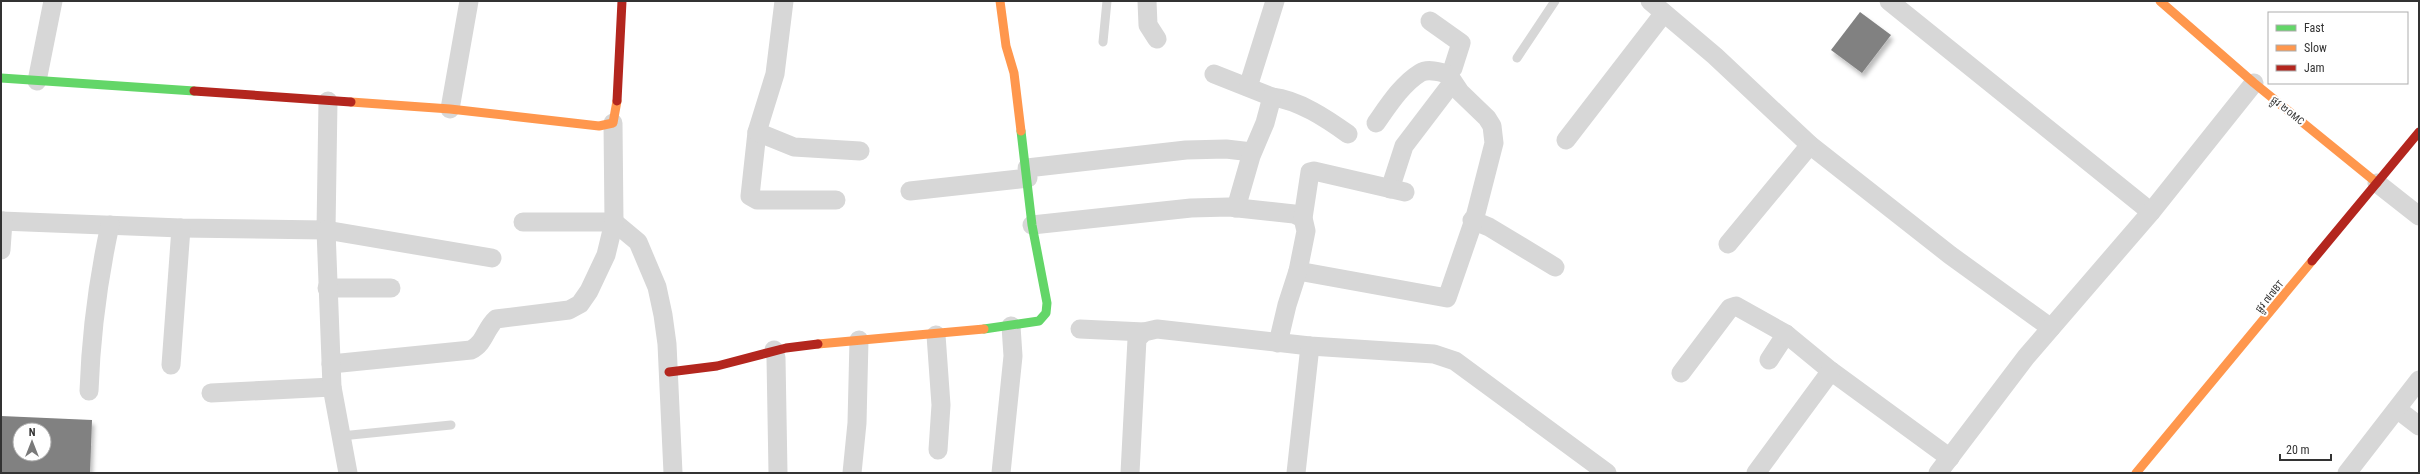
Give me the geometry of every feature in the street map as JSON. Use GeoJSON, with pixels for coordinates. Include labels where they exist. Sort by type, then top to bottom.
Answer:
{"type":"FeatureCollection","features":[{"type":"Feature","properties":{"kind":"street"},"geometry":{"type":"LineString","coordinates":[[37,81],[53,1]]}},
{"type":"Feature","properties":{"kind":"street"},"geometry":{"type":"LineString","coordinates":[[450,109],[469,1]]}},
{"type":"Feature","properties":{"kind":"street"},"geometry":{"type":"LineString","coordinates":[[330,364],[471,350],[484,340],[486,331],[496,319],[569,310],[580,304],[589,292],[606,255],[614,222],[613,123],[617,109],[622,1]]}},
{"type":"Feature","properties":{"kind":"street"},"geometry":{"type":"LineString","coordinates":[[784,1],[775,74],[757,132],[750,196],[757,200],[836,200]]}},
{"type":"Feature","properties":{"kind":"street"},"geometry":{"type":"LineString","coordinates":[[669,372],[717,366],[774,350],[859,340],[936,335],[1011,326],[1038,321],[1046,313],[1047,303],[1032,224],[1014,73],[1004,38],[1000,1]]}},
{"type":"Feature","properties":{"kind":"street"},"geometry":{"type":"LineString","coordinates":[[1147,1],[1148,25],[1157,39]]}},
{"type":"Feature","properties":{"kind":"street"},"geometry":{"type":"LineString","coordinates":[[1248,87],[1275,1]]}},
{"type":"Feature","properties":{"kind":"street"},"geometry":{"type":"LineString","coordinates":[[1650,1],[1715,56],[1810,145],[1950,255],[2051,328]]}},
{"type":"Feature","properties":{"kind":"street"},"geometry":{"type":"LineString","coordinates":[[1889,1],[2151,212]]}},
{"type":"Feature","properties":{"kind":"street","name":"ផ្លូវ ២០MC"},"geometry":{"type":"LineString","coordinates":[[2160,1],[2254,82],[2419,216]]}},
{"type":"Feature","properties":{"kind":"street"},"geometry":{"type":"LineString","coordinates":[[1566,140],[1664,13]]}},
{"type":"Feature","properties":{"kind":"street"},"geometry":{"type":"LineString","coordinates":[[1278,343],[1287,305],[1298,271],[1306,231],[1303,218],[1310,172],[1314,171],[1398,191],[1404,146],[1450,78],[1461,43],[1430,21]]}},
{"type":"Feature","properties":{"kind":"street"},"geometry":{"type":"LineString","coordinates":[[1298,271],[1447,298],[1472,220],[1494,143],[1487,118],[1450,78],[1433,70],[1420,72],[1394,98],[1376,123]]}},
{"type":"Feature","properties":{"kind":"street"},"geometry":{"type":"LineString","coordinates":[[1214,74],[1272,97],[1282,98],[1327,119],[1348,134]]}},
{"type":"Feature","properties":{"kind":"street"},"geometry":{"type":"LineString","coordinates":[[1,78],[450,109],[599,126],[613,123]]}},
{"type":"Feature","properties":{"kind":"street"},"geometry":{"type":"LineString","coordinates":[[1938,473],[2051,328],[2151,212],[2254,82]]}},
{"type":"Feature","properties":{"kind":"street"},"geometry":{"type":"LineString","coordinates":[[1236,208],[1252,152],[1272,97]]}},
{"type":"Feature","properties":{"kind":"street"},"geometry":{"type":"LineString","coordinates":[[328,101],[326,230],[330,364],[332,387],[348,473]]}},
{"type":"Feature","properties":{"kind":"street"},"geometry":{"type":"LineString","coordinates":[[757,132],[794,148],[860,151]]}},
{"type":"Feature","properties":{"kind":"street","name":"ផ្លូវ ៧៧BT"},"geometry":{"type":"LineString","coordinates":[[2136,473],[2419,132]]}},
{"type":"Feature","properties":{"kind":"street"},"geometry":{"type":"LineString","coordinates":[[1728,244],[1810,145]]}},
{"type":"Feature","properties":{"kind":"street"},"geometry":{"type":"LineString","coordinates":[[910,191],[1186,150],[1226,149],[1252,152]]}},
{"type":"Feature","properties":{"kind":"street"},"geometry":{"type":"LineString","coordinates":[[1032,224],[1191,208],[1236,208],[1294,214],[1303,218]]}},
{"type":"Feature","properties":{"kind":"street"},"geometry":{"type":"LineString","coordinates":[[1472,220],[1489,226],[1555,267]]}},
{"type":"Feature","properties":{"kind":"street"},"geometry":{"type":"LineString","coordinates":[[1,250],[2,221],[181,228],[326,230],[492,258]]}},
{"type":"Feature","properties":{"kind":"street"},"geometry":{"type":"LineString","coordinates":[[523,222],[614,222],[638,242],[657,287],[663,315],[669,372],[673,473]]}},
{"type":"Feature","properties":{"kind":"street"},"geometry":{"type":"LineString","coordinates":[[89,391],[90,347],[98,280],[110,225]]}},
{"type":"Feature","properties":{"kind":"street"},"geometry":{"type":"LineString","coordinates":[[171,365],[181,228]]}},
{"type":"Feature","properties":{"kind":"street"},"geometry":{"type":"LineString","coordinates":[[327,288],[392,288]]}},
{"type":"Feature","properties":{"kind":"street"},"geometry":{"type":"LineString","coordinates":[[1681,373],[1730,308],[1736,306],[1786,334],[1832,371],[1950,458]]}},
{"type":"Feature","properties":{"kind":"street"},"geometry":{"type":"LineString","coordinates":[[1001,473],[1013,356],[1011,326]]}},
{"type":"Feature","properties":{"kind":"street"},"geometry":{"type":"LineString","coordinates":[[1080,329],[1144,332],[1157,329],[1310,346],[1434,354],[1455,361],[1597,470]]}},
{"type":"Feature","properties":{"kind":"street"},"geometry":{"type":"LineString","coordinates":[[1130,473],[1135,352],[1137,339],[1144,332]]}},
{"type":"Feature","properties":{"kind":"street"},"geometry":{"type":"LineString","coordinates":[[1769,360],[1786,334]]}},
{"type":"Feature","properties":{"kind":"street"},"geometry":{"type":"LineString","coordinates":[[936,335],[941,405],[938,450]]}},
{"type":"Feature","properties":{"kind":"street"},"geometry":{"type":"LineString","coordinates":[[852,473],[857,423],[859,340]]}},
{"type":"Feature","properties":{"kind":"street"},"geometry":{"type":"LineString","coordinates":[[1296,473],[1310,346]]}},
{"type":"Feature","properties":{"kind":"street"},"geometry":{"type":"LineString","coordinates":[[774,350],[778,473]]}},
{"type":"Feature","properties":{"kind":"street"},"geometry":{"type":"LineString","coordinates":[[1756,473],[1832,371]]}},
{"type":"Feature","properties":{"kind":"street"},"geometry":{"type":"LineString","coordinates":[[2347,473],[2419,380]]}},
{"type":"Feature","properties":{"kind":"street"},"geometry":{"type":"LineString","coordinates":[[210,393],[332,387]]}},
{"type":"Feature","properties":{"kind":"street"},"geometry":{"type":"LineString","coordinates":[[2397,409],[2419,426]]}},
{"type":"Feature","properties":{"kind":"lane"},"geometry":{"type":"LineString","coordinates":[[1103,42],[1107,1]]}},
{"type":"Feature","properties":{"kind":"lane"},"geometry":{"type":"LineString","coordinates":[[1517,58],[1555,1]]}},
{"type":"Feature","properties":{"kind":"lane"},"geometry":{"type":"LineString","coordinates":[[341,436],[451,425]]}},
{"type":"Feature","properties":{"kind":"building"},"geometry":{"type":"Polygon","coordinates":[[[1860,12],[1891,35],[1862,73],[1831,50],[1860,12]]]}},
{"type":"Feature","properties":{"kind":"building"},"geometry":{"type":"Polygon","coordinates":[[[1,416],[92,420],[90,473],[1,473],[1,416]]]}},
{"type":"Feature","properties":{"kind":"traffic: fast"},"geometry":{"type":"LineString","coordinates":[[1,78],[194,91]]}},
{"type":"Feature","properties":{"kind":"traffic: fast"},"geometry":{"type":"LineString","coordinates":[[984,329],[1039,321],[1046,313],[1047,303],[1032,225],[1021,131]]}},
{"type":"Feature","properties":{"kind":"traffic: slow"},"geometry":{"type":"LineString","coordinates":[[1000,1],[1006,46],[1014,73],[1021,131]]}},
{"type":"Feature","properties":{"kind":"traffic: slow"},"geometry":{"type":"LineString","coordinates":[[2160,1],[2254,83],[2377,183]]}},
{"type":"Feature","properties":{"kind":"traffic: slow"},"geometry":{"type":"LineString","coordinates":[[351,102],[450,109],[599,126],[613,123],[617,101]]}},
{"type":"Feature","properties":{"kind":"traffic: slow"},"geometry":{"type":"LineString","coordinates":[[2136,473],[2312,261]]}},
{"type":"Feature","properties":{"kind":"traffic: slow"},"geometry":{"type":"LineString","coordinates":[[818,344],[984,329]]}},
{"type":"Feature","properties":{"kind":"traffic: jam"},"geometry":{"type":"LineString","coordinates":[[617,101],[622,1]]}},
{"type":"Feature","properties":{"kind":"traffic: jam"},"geometry":{"type":"LineString","coordinates":[[194,91],[351,102]]}},
{"type":"Feature","properties":{"kind":"traffic: jam"},"geometry":{"type":"LineString","coordinates":[[2312,261],[2419,132]]}},
{"type":"Feature","properties":{"kind":"traffic: jam"},"geometry":{"type":"LineString","coordinates":[[669,372],[717,366],[786,348],[818,344]]}}]}
